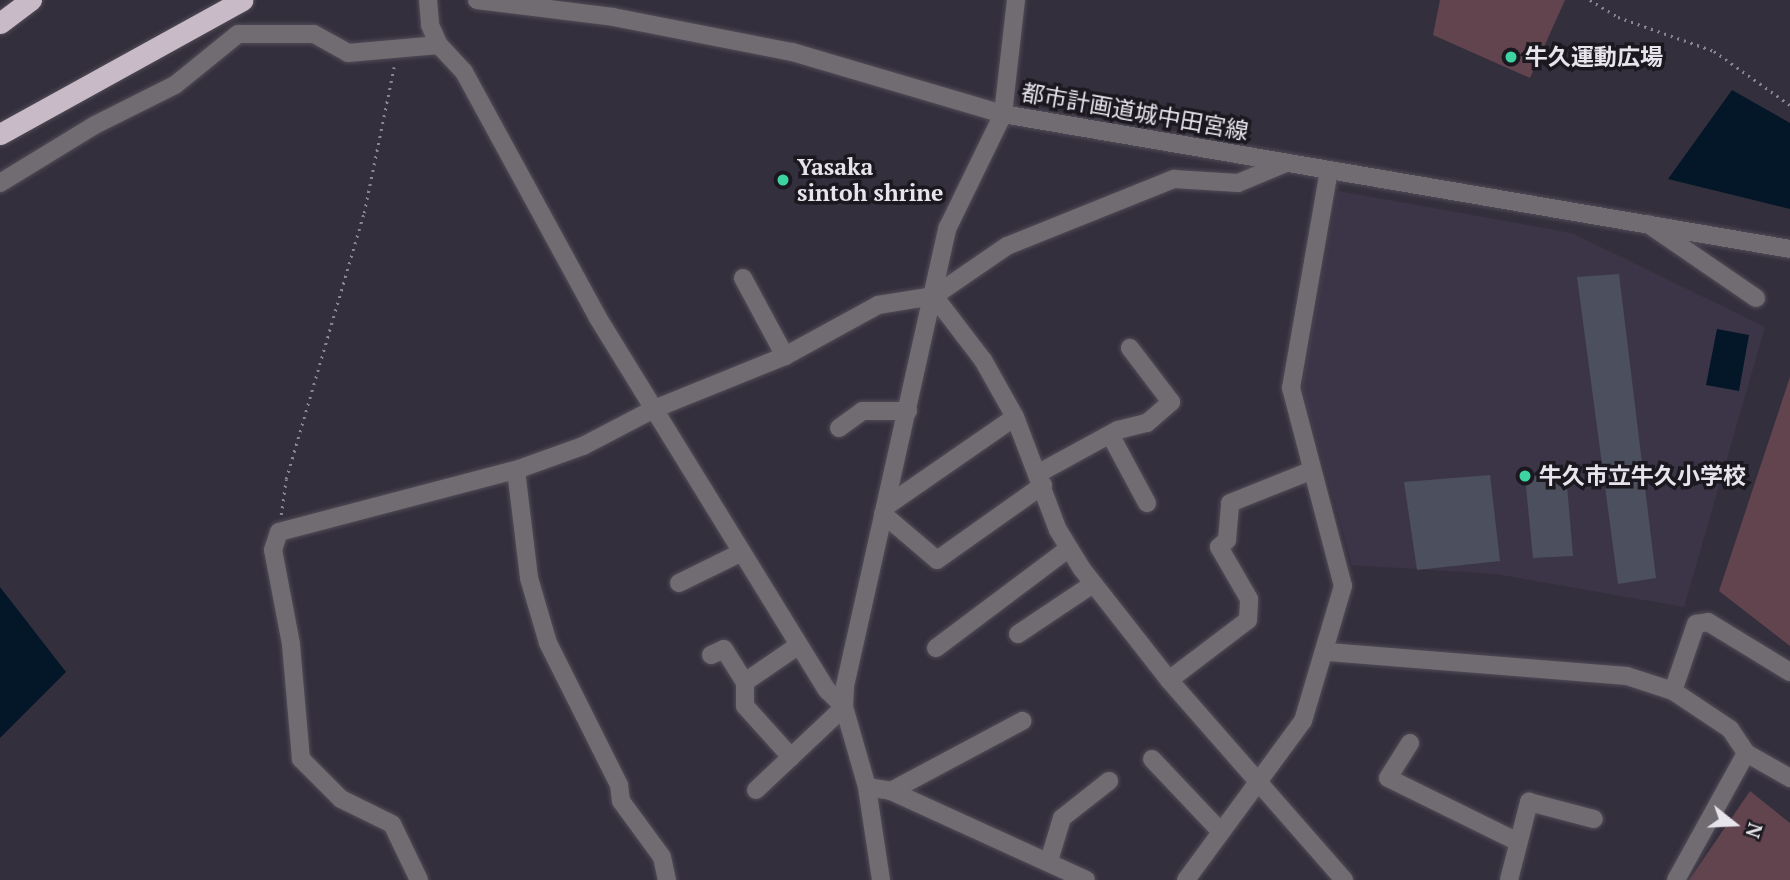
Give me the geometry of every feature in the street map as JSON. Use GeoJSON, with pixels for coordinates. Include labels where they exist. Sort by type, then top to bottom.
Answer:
{"type":"FeatureCollection","features":[{"type":"Feature","properties":{"kind":"highway"},"geometry":{"type":"LineString","coordinates":[[0,23],[31,0]]}},
{"type":"Feature","properties":{"kind":"highway"},"geometry":{"type":"LineString","coordinates":[[0,134],[243,0]]}},
{"type":"Feature","properties":{"kind":"street"},"geometry":{"type":"LineString","coordinates":[[428,0],[429,25],[439,45],[464,72],[520,179],[654,409],[799,645],[844,707],[867,787],[881,880]]}},
{"type":"Feature","properties":{"kind":"street","name":"都市計画道城中田宮線"},"geometry":{"type":"LineString","coordinates":[[477,0],[613,18],[792,52],[1003,114],[1642,220],[1790,249]]}},
{"type":"Feature","properties":{"kind":"street"},"geometry":{"type":"LineString","coordinates":[[756,790],[844,707],[884,511],[948,227],[1003,114],[1016,0]]}},
{"type":"Feature","properties":{"kind":"street"},"geometry":{"type":"LineString","coordinates":[[0,183],[95,125],[175,85],[238,34],[314,34],[348,53],[439,45]]}},
{"type":"Feature","properties":{"kind":"street"},"geometry":{"type":"LineString","coordinates":[[419,880],[392,824],[341,799],[301,760],[291,644],[273,550],[278,532],[516,470],[583,446],[654,409],[785,356],[878,305],[934,296],[1007,246],[1174,179],[1238,183],[1286,163]]}},
{"type":"Feature","properties":{"kind":"street"},"geometry":{"type":"LineString","coordinates":[[1185,880],[1255,779],[1303,721],[1328,652],[1343,586],[1310,471],[1291,387],[1329,170]]}},
{"type":"Feature","properties":{"kind":"street"},"geometry":{"type":"LineString","coordinates":[[1642,220],[1756,298]]}},
{"type":"Feature","properties":{"kind":"street"},"geometry":{"type":"LineString","coordinates":[[743,278],[785,356]]}},
{"type":"Feature","properties":{"kind":"street"},"geometry":{"type":"LineString","coordinates":[[934,296],[983,360],[1015,417],[1069,548],[1093,584],[1169,680],[1344,880]]}},
{"type":"Feature","properties":{"kind":"street"},"geometry":{"type":"LineString","coordinates":[[884,511],[937,560],[1041,479],[1112,438],[1118,429],[1147,423],[1171,402],[1130,348]]}},
{"type":"Feature","properties":{"kind":"street"},"geometry":{"type":"LineString","coordinates":[[839,428],[862,411],[908,411]]}},
{"type":"Feature","properties":{"kind":"street"},"geometry":{"type":"LineString","coordinates":[[884,511],[1015,417]]}},
{"type":"Feature","properties":{"kind":"street"},"geometry":{"type":"LineString","coordinates":[[1112,438],[1147,503]]}},
{"type":"Feature","properties":{"kind":"street"},"geometry":{"type":"LineString","coordinates":[[516,470],[529,578],[548,643],[619,785],[621,801],[662,857],[667,880]]}},
{"type":"Feature","properties":{"kind":"street"},"geometry":{"type":"LineString","coordinates":[[1169,680],[1248,620],[1249,599],[1219,547],[1227,540],[1230,503],[1310,471]]}},
{"type":"Feature","properties":{"kind":"street"},"geometry":{"type":"LineString","coordinates":[[936,648],[1069,548]]}},
{"type":"Feature","properties":{"kind":"street"},"geometry":{"type":"LineString","coordinates":[[679,583],[742,552]]}},
{"type":"Feature","properties":{"kind":"street"},"geometry":{"type":"LineString","coordinates":[[1018,634],[1093,584]]}},
{"type":"Feature","properties":{"kind":"street"},"geometry":{"type":"LineString","coordinates":[[1673,691],[1696,624],[1708,622],[1790,673]]}},
{"type":"Feature","properties":{"kind":"street"},"geometry":{"type":"LineString","coordinates":[[745,682],[799,645]]}},
{"type":"Feature","properties":{"kind":"street"},"geometry":{"type":"LineString","coordinates":[[710,655],[724,649],[745,682],[745,706],[792,757]]}},
{"type":"Feature","properties":{"kind":"street"},"geometry":{"type":"LineString","coordinates":[[1328,652],[1627,676],[1673,691],[1730,729],[1746,753],[1790,778]]}},
{"type":"Feature","properties":{"kind":"street"},"geometry":{"type":"LineString","coordinates":[[891,791],[1022,720]]}},
{"type":"Feature","properties":{"kind":"street"},"geometry":{"type":"LineString","coordinates":[[1410,743],[1388,778],[1518,842]]}},
{"type":"Feature","properties":{"kind":"street"},"geometry":{"type":"LineString","coordinates":[[1676,880],[1746,753]]}},
{"type":"Feature","properties":{"kind":"street"},"geometry":{"type":"LineString","coordinates":[[1152,759],[1220,831]]}},
{"type":"Feature","properties":{"kind":"street"},"geometry":{"type":"LineString","coordinates":[[1049,861],[1062,818],[1109,781]]}},
{"type":"Feature","properties":{"kind":"street"},"geometry":{"type":"LineString","coordinates":[[867,787],[891,791],[1086,880]]}},
{"type":"Feature","properties":{"kind":"street"},"geometry":{"type":"LineString","coordinates":[[1509,880],[1529,802],[1594,819]]}},
{"type":"Feature","properties":{"kind":"path"},"geometry":{"type":"LineString","coordinates":[[1590,0],[1618,17],[1714,51],[1790,105]]}},
{"type":"Feature","properties":{"kind":"path"},"geometry":{"type":"LineString","coordinates":[[278,532],[286,479],[364,213],[397,49]]}},
{"type":"Feature","properties":{"kind":"shaded area","name":"牛久運動広場"},"geometry":{"type":"Polygon","coordinates":[[[1440,0],[1565,0],[1530,78],[1433,35],[1440,0]]]}},
{"type":"Feature","properties":{"kind":"shaded area","name":"牛久市立牛久小学校"},"geometry":{"type":"Polygon","coordinates":[[[1338,191],[1572,233],[1765,327],[1684,607],[1496,574],[1352,565],[1302,386],[1338,191]]]}},
{"type":"Feature","properties":{"kind":"shaded area"},"geometry":{"type":"Polygon","coordinates":[[[1790,377],[1790,646],[1719,591],[1790,377]]]}},
{"type":"Feature","properties":{"kind":"shaded area"},"geometry":{"type":"Polygon","coordinates":[[[1750,791],[1790,823],[1790,880],[1689,880],[1750,791]]]}},
{"type":"Feature","properties":{"kind":"water"},"geometry":{"type":"Polygon","coordinates":[[[1732,90],[1790,123],[1790,209],[1668,179],[1732,90]]]}},
{"type":"Feature","properties":{"kind":"water"},"geometry":{"type":"Polygon","coordinates":[[[1717,329],[1749,335],[1739,391],[1706,385],[1717,329]]]}},
{"type":"Feature","properties":{"kind":"water"},"geometry":{"type":"Polygon","coordinates":[[[0,587],[66,672],[0,738],[0,587]]]}},
{"type":"Feature","properties":{"kind":"building"},"geometry":{"type":"Polygon","coordinates":[[[1619,274],[1656,578],[1618,584],[1577,277],[1619,274]]]}},
{"type":"Feature","properties":{"kind":"building"},"geometry":{"type":"Polygon","coordinates":[[[1566,474],[1573,556],[1533,558],[1525,477],[1566,474]]]}},
{"type":"Feature","properties":{"kind":"building"},"geometry":{"type":"Polygon","coordinates":[[[1490,475],[1500,561],[1417,570],[1404,482],[1490,475]]]}},
{"type":"Feature","properties":{"kind":"place","name":"牛久運動広場"},"geometry":{"type":"Point","coordinates":[1511,57]}},
{"type":"Feature","properties":{"kind":"place","name":"Yasaka sintoh shrine"},"geometry":{"type":"Point","coordinates":[783,180]}},
{"type":"Feature","properties":{"kind":"place","name":"牛久市立牛久小学校"},"geometry":{"type":"Point","coordinates":[1525,476]}}]}
